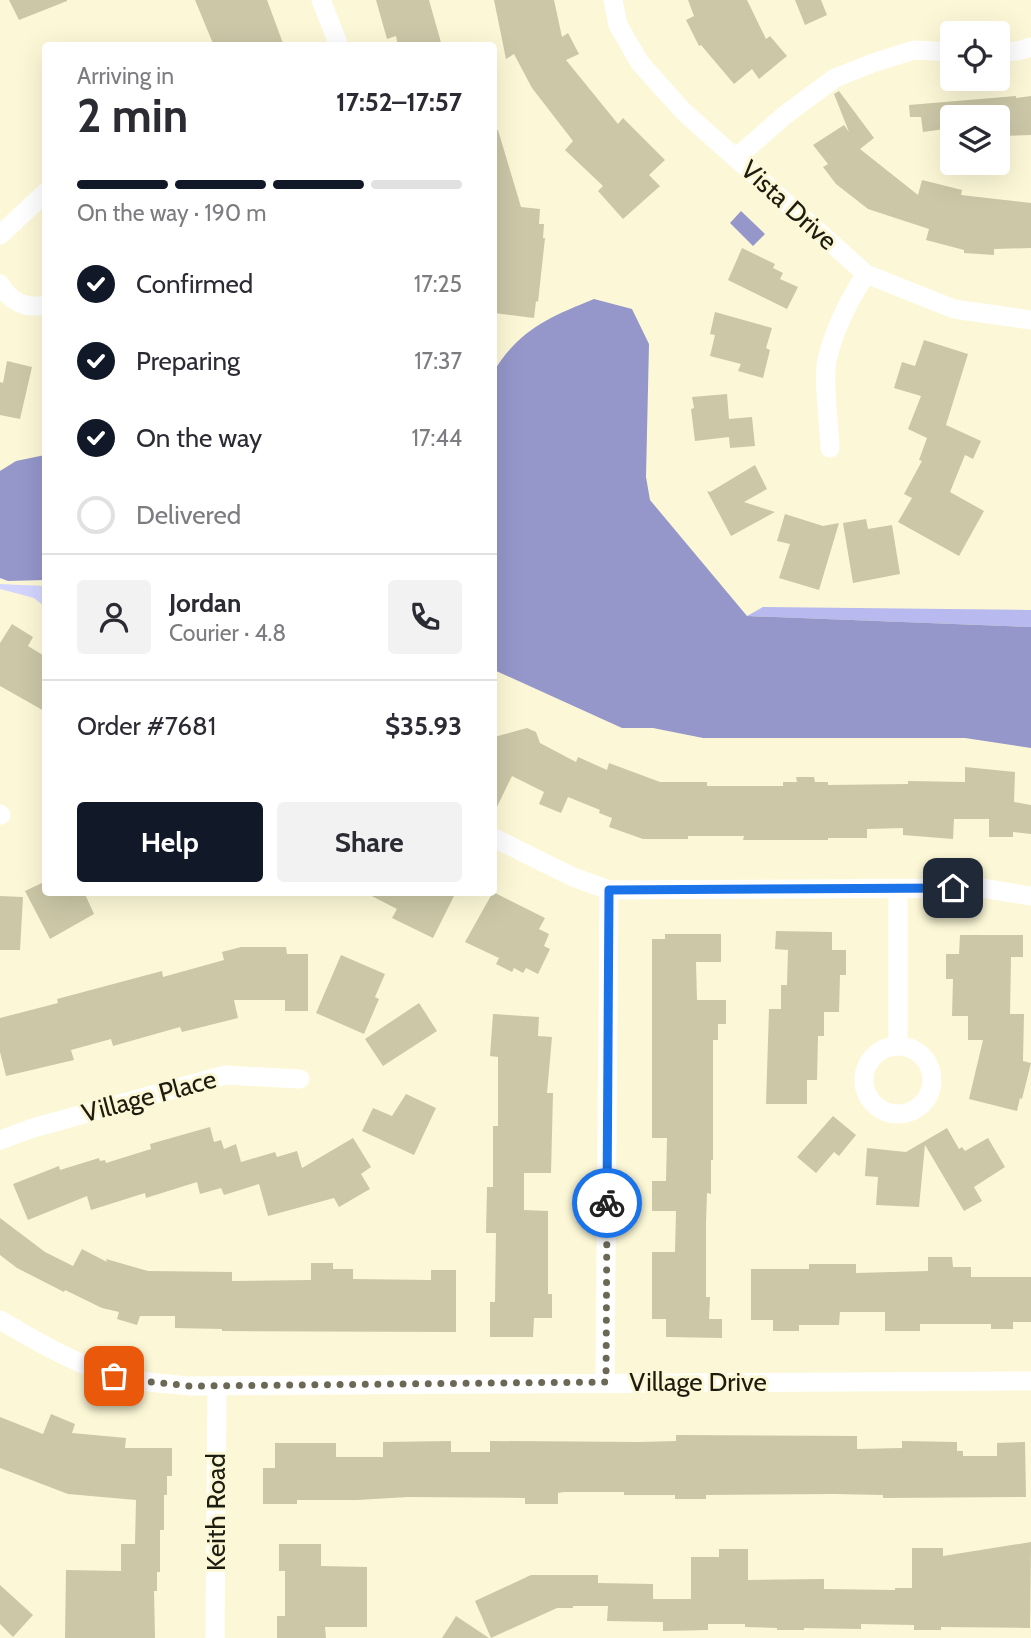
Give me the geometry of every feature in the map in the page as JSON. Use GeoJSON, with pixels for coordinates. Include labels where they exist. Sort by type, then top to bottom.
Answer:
{"type":"FeatureCollection","features":[{"type":"Feature","properties":{"kind":"street"},"geometry":{"type":"LineString","coordinates":[[321,0],[337,42]]}},
{"type":"Feature","properties":{"kind":"street","name":"Vista Drive"},"geometry":{"type":"LineString","coordinates":[[613,0],[618,25],[640,63],[684,112],[866,274],[954,309],[1031,320]]}},
{"type":"Feature","properties":{"kind":"street"},"geometry":{"type":"LineString","coordinates":[[1010,51],[1031,47]]}},
{"type":"Feature","properties":{"kind":"street"},"geometry":{"type":"LineString","coordinates":[[737,158],[785,115],[835,78],[914,50],[940,51]]}},
{"type":"Feature","properties":{"kind":"street"},"geometry":{"type":"LineString","coordinates":[[0,235],[42,196]]}},
{"type":"Feature","properties":{"kind":"street"},"geometry":{"type":"LineString","coordinates":[[830,448],[827,362],[840,322],[866,274]]}},
{"type":"Feature","properties":{"kind":"street"},"geometry":{"type":"LineString","coordinates":[[0,284],[3,290],[24,305],[30,308],[42,306]]}},
{"type":"Feature","properties":{"kind":"street"},"geometry":{"type":"LineString","coordinates":[[497,839],[573,877],[609,890],[981,888],[1031,896]]}},
{"type":"Feature","properties":{"kind":"street"},"geometry":{"type":"LineString","coordinates":[[898,889],[898,1046]]}},
{"type":"Feature","properties":{"kind":"street"},"geometry":{"type":"LineString","coordinates":[[606,1382],[609,890]]}},
{"type":"Feature","properties":{"kind":"street","name":"Village Place"},"geometry":{"type":"LineString","coordinates":[[0,1140],[33,1128],[225,1075],[300,1079]]}},
{"type":"Feature","properties":{"kind":"street","name":"Village Drive"},"geometry":{"type":"LineString","coordinates":[[0,1320],[49,1349],[114,1376],[152,1382],[216,1386],[1031,1381]]}},
{"type":"Feature","properties":{"kind":"street","name":"Keith Road"},"geometry":{"type":"LineString","coordinates":[[215,1638],[216,1386]]}},
{"type":"Feature","properties":{"kind":"shaded area"},"geometry":{"type":"Polygon","coordinates":[[[741,211],[765,234],[753,246],[730,223],[741,211]]]}},
{"type":"Feature","properties":{"kind":"shaded area"},"geometry":{"type":"Polygon","coordinates":[[[594,299],[632,309],[649,344],[646,477],[650,500],[747,616],[1031,627],[1031,748],[965,738],[703,738],[653,728],[622,728],[497,671],[497,367],[525,335],[563,312],[594,299]]]}},
{"type":"Feature","properties":{"kind":"shaded area"},"geometry":{"type":"Polygon","coordinates":[[[42,456],[42,580],[8,581],[0,578],[0,471],[16,461],[42,456]]]}},
{"type":"Feature","properties":{"kind":"shaded area"},"geometry":{"type":"Polygon","coordinates":[[[0,584],[42,586],[42,605],[34,598],[0,589],[0,584]]]}},
{"type":"Feature","properties":{"kind":"shaded area"},"geometry":{"type":"Polygon","coordinates":[[[763,607],[1031,610],[1031,627],[747,616],[763,607]]]}},
{"type":"Feature","properties":{"kind":"building"},"geometry":{"type":"Polygon","coordinates":[[[9,0],[67,0],[67,1],[19,20],[9,0]]]}},
{"type":"Feature","properties":{"kind":"building"},"geometry":{"type":"Polygon","coordinates":[[[195,0],[267,0],[283,42],[212,42],[195,0]]]}},
{"type":"Feature","properties":{"kind":"building"},"geometry":{"type":"Polygon","coordinates":[[[376,0],[429,0],[441,42],[397,42],[396,36],[387,39],[376,0]]]}},
{"type":"Feature","properties":{"kind":"building"},"geometry":{"type":"Polygon","coordinates":[[[494,0],[554,0],[562,37],[568,33],[579,54],[566,60],[618,124],[623,118],[665,160],[649,175],[660,186],[623,219],[598,191],[603,186],[565,150],[573,141],[532,88],[514,54],[506,59],[494,0]]]}},
{"type":"Feature","properties":{"kind":"building"},"geometry":{"type":"Polygon","coordinates":[[[688,0],[747,0],[766,39],[770,36],[787,56],[759,79],[752,69],[734,84],[701,45],[699,46],[686,20],[694,16],[688,0]]]}},
{"type":"Feature","properties":{"kind":"building"},"geometry":{"type":"Polygon","coordinates":[[[795,0],[821,0],[827,15],[805,25],[795,0]]]}},
{"type":"Feature","properties":{"kind":"building"},"geometry":{"type":"Polygon","coordinates":[[[839,91],[874,138],[860,149],[918,195],[922,180],[962,190],[961,195],[1031,203],[1031,248],[994,249],[994,255],[964,253],[964,250],[926,240],[929,229],[868,209],[836,184],[823,167],[828,164],[813,145],[844,125],[849,132],[834,94],[839,91]]]}},
{"type":"Feature","properties":{"kind":"building"},"geometry":{"type":"Polygon","coordinates":[[[1031,96],[1031,135],[1010,136],[1010,105],[940,105],[940,130],[923,132],[921,117],[910,117],[909,105],[1031,96]]]}},
{"type":"Feature","properties":{"kind":"building"},"geometry":{"type":"Polygon","coordinates":[[[497,130],[521,207],[540,209],[539,224],[544,224],[545,238],[534,318],[497,313],[497,130]]]}},
{"type":"Feature","properties":{"kind":"building"},"geometry":{"type":"Polygon","coordinates":[[[742,248],[775,264],[773,268],[783,273],[780,279],[798,287],[787,309],[728,280],[742,248]]]}},
{"type":"Feature","properties":{"kind":"building"},"geometry":{"type":"Polygon","coordinates":[[[715,312],[772,328],[766,348],[770,350],[763,378],[738,371],[741,364],[710,356],[715,335],[710,334],[715,312]]]}},
{"type":"Feature","properties":{"kind":"building"},"geometry":{"type":"Polygon","coordinates":[[[924,340],[968,354],[946,425],[981,441],[973,459],[965,455],[950,492],[984,511],[959,556],[898,522],[912,498],[904,494],[922,461],[919,460],[927,438],[908,429],[921,396],[894,388],[902,362],[915,366],[924,340]]]}},
{"type":"Feature","properties":{"kind":"building"},"geometry":{"type":"Polygon","coordinates":[[[7,361],[32,367],[20,419],[0,415],[0,382],[3,383],[7,361]]]}},
{"type":"Feature","properties":{"kind":"building"},"geometry":{"type":"Polygon","coordinates":[[[727,394],[729,419],[752,417],[755,446],[730,448],[729,437],[695,441],[692,397],[727,394]]]}},
{"type":"Feature","properties":{"kind":"building"},"geometry":{"type":"Polygon","coordinates":[[[755,465],[767,489],[744,502],[775,512],[731,536],[707,491],[710,492],[755,465]]]}},
{"type":"Feature","properties":{"kind":"building"},"geometry":{"type":"Polygon","coordinates":[[[785,514],[823,526],[839,523],[819,590],[779,578],[790,544],[777,541],[785,514]]]}},
{"type":"Feature","properties":{"kind":"building"},"geometry":{"type":"Polygon","coordinates":[[[866,519],[868,529],[892,525],[900,574],[853,583],[843,523],[866,519]]]}},
{"type":"Feature","properties":{"kind":"building"},"geometry":{"type":"Polygon","coordinates":[[[12,624],[33,637],[28,646],[42,655],[42,710],[0,686],[0,643],[12,624]]]}},
{"type":"Feature","properties":{"kind":"building"},"geometry":{"type":"Polygon","coordinates":[[[527,728],[536,732],[540,743],[576,762],[578,757],[607,770],[609,763],[660,782],[707,782],[707,786],[783,786],[783,782],[797,782],[796,777],[814,777],[815,782],[828,782],[828,785],[908,784],[908,781],[965,782],[965,767],[1015,772],[1014,802],[1031,805],[1031,834],[1013,832],[1013,837],[989,837],[989,819],[954,819],[953,839],[903,835],[903,828],[867,829],[867,838],[828,840],[743,840],[744,836],[643,839],[609,827],[612,818],[568,797],[561,813],[539,804],[544,792],[512,776],[497,807],[497,736],[527,728]]]}},
{"type":"Feature","properties":{"kind":"building"},"geometry":{"type":"Polygon","coordinates":[[[42,883],[42,896],[86,896],[94,914],[50,939],[25,891],[42,883]]]}},
{"type":"Feature","properties":{"kind":"building"},"geometry":{"type":"Polygon","coordinates":[[[497,894],[545,918],[539,929],[549,934],[544,946],[550,949],[538,974],[526,968],[523,973],[514,968],[512,972],[496,964],[499,958],[465,942],[491,896],[497,894]]]}},
{"type":"Feature","properties":{"kind":"building"},"geometry":{"type":"Polygon","coordinates":[[[0,896],[23,897],[20,950],[0,950],[0,896]]]}},
{"type":"Feature","properties":{"kind":"building"},"geometry":{"type":"Polygon","coordinates":[[[372,896],[454,896],[433,938],[392,918],[397,909],[372,896]]]}},
{"type":"Feature","properties":{"kind":"building"},"geometry":{"type":"Polygon","coordinates":[[[776,931],[832,932],[832,950],[846,950],[846,975],[840,975],[839,1012],[824,1012],[824,1036],[818,1036],[817,1080],[807,1080],[807,1104],[766,1104],[769,1009],[781,1009],[781,985],[787,985],[788,950],[775,949],[776,931]]]}},
{"type":"Feature","properties":{"kind":"building"},"geometry":{"type":"Polygon","coordinates":[[[665,934],[721,934],[721,962],[696,962],[697,1000],[726,1000],[726,1024],[718,1024],[718,1040],[713,1040],[713,1160],[711,1194],[707,1193],[706,1223],[706,1297],[710,1297],[709,1319],[722,1319],[722,1338],[666,1337],[666,1319],[652,1319],[652,1252],[675,1252],[676,1211],[652,1211],[652,1181],[666,1181],[667,1138],[652,1138],[652,939],[665,939],[665,934]]]}},
{"type":"Feature","properties":{"kind":"building"},"geometry":{"type":"Polygon","coordinates":[[[960,935],[1023,935],[1023,957],[1011,957],[1010,1014],[1024,1014],[1023,1061],[1031,1063],[1017,1111],[969,1099],[983,1040],[968,1040],[968,1016],[952,1016],[953,979],[946,979],[946,954],[959,954],[960,935]]]}},
{"type":"Feature","properties":{"kind":"building"},"geometry":{"type":"Polygon","coordinates":[[[241,947],[286,947],[287,954],[308,954],[308,1011],[285,1011],[285,1000],[234,1000],[238,1018],[182,1032],[180,1027],[113,1046],[111,1039],[71,1050],[74,1060],[6,1076],[0,1052],[0,1018],[58,1003],[57,999],[162,971],[163,977],[224,960],[222,952],[241,947]]]}},
{"type":"Feature","properties":{"kind":"building"},"geometry":{"type":"Polygon","coordinates":[[[341,955],[385,974],[375,997],[379,999],[364,1034],[316,1013],[341,955]]]}},
{"type":"Feature","properties":{"kind":"building"},"geometry":{"type":"Polygon","coordinates":[[[419,1003],[437,1031],[383,1066],[365,1039],[419,1003]]]}},
{"type":"Feature","properties":{"kind":"building"},"geometry":{"type":"Polygon","coordinates":[[[493,1014],[539,1017],[538,1036],[552,1037],[547,1093],[553,1093],[551,1173],[524,1173],[524,1210],[548,1211],[548,1294],[552,1294],[552,1318],[534,1318],[533,1337],[490,1337],[490,1302],[495,1302],[496,1233],[486,1233],[487,1187],[493,1187],[493,1126],[498,1126],[498,1057],[490,1056],[493,1014]]]}},
{"type":"Feature","properties":{"kind":"building"},"geometry":{"type":"Polygon","coordinates":[[[406,1094],[436,1108],[414,1155],[362,1131],[373,1108],[392,1116],[406,1094]]]}},
{"type":"Feature","properties":{"kind":"building"},"geometry":{"type":"Polygon","coordinates":[[[833,1116],[856,1135],[839,1156],[834,1152],[816,1173],[797,1157],[833,1116]]]}},
{"type":"Feature","properties":{"kind":"building"},"geometry":{"type":"Polygon","coordinates":[[[210,1127],[214,1142],[221,1140],[224,1149],[236,1144],[241,1162],[275,1152],[277,1157],[297,1151],[302,1168],[353,1138],[371,1167],[361,1174],[370,1189],[339,1207],[334,1198],[268,1216],[259,1184],[224,1195],[221,1188],[200,1194],[197,1182],[146,1198],[145,1193],[91,1210],[87,1196],[28,1220],[13,1184],[59,1166],[60,1170],[99,1158],[106,1163],[151,1149],[150,1144],[210,1127]]]}},
{"type":"Feature","properties":{"kind":"building"},"geometry":{"type":"Polygon","coordinates":[[[947,1128],[959,1149],[962,1147],[965,1151],[988,1138],[1005,1167],[974,1187],[982,1201],[964,1211],[925,1145],[919,1207],[876,1205],[878,1177],[865,1176],[867,1148],[906,1152],[947,1128]]]}},
{"type":"Feature","properties":{"kind":"building"},"geometry":{"type":"Polygon","coordinates":[[[0,1218],[45,1252],[73,1266],[82,1249],[107,1262],[106,1259],[148,1271],[232,1272],[232,1281],[311,1280],[311,1263],[333,1263],[333,1269],[353,1269],[353,1279],[431,1280],[431,1270],[456,1270],[456,1332],[222,1331],[175,1328],[175,1316],[140,1316],[137,1325],[117,1319],[119,1312],[102,1308],[65,1290],[64,1292],[17,1268],[0,1255],[0,1218]]]}},
{"type":"Feature","properties":{"kind":"building"},"geometry":{"type":"Polygon","coordinates":[[[928,1257],[952,1257],[953,1267],[971,1267],[971,1277],[1031,1277],[1031,1322],[1013,1322],[1013,1329],[991,1329],[991,1324],[920,1324],[920,1331],[885,1331],[885,1312],[840,1312],[839,1325],[799,1325],[799,1331],[773,1331],[773,1320],[751,1320],[751,1269],[809,1269],[809,1264],[856,1264],[856,1273],[928,1271],[928,1257]]]}},
{"type":"Feature","properties":{"kind":"building"},"geometry":{"type":"Polygon","coordinates":[[[51,1414],[75,1424],[72,1433],[126,1438],[125,1448],[172,1448],[172,1476],[167,1476],[164,1530],[160,1530],[160,1572],[157,1572],[157,1591],[154,1591],[155,1638],[65,1638],[66,1570],[121,1571],[121,1544],[135,1544],[136,1500],[68,1494],[0,1468],[0,1417],[43,1434],[51,1414]]]}},
{"type":"Feature","properties":{"kind":"building"},"geometry":{"type":"Polygon","coordinates":[[[676,1435],[857,1436],[857,1449],[902,1448],[902,1441],[957,1442],[957,1451],[963,1451],[963,1456],[997,1456],[997,1443],[1025,1442],[1026,1497],[883,1498],[883,1495],[834,1494],[706,1495],[706,1499],[675,1499],[675,1495],[564,1492],[558,1493],[558,1504],[525,1504],[525,1498],[408,1497],[297,1500],[297,1504],[263,1504],[263,1468],[275,1468],[275,1443],[336,1443],[336,1457],[383,1457],[383,1442],[451,1441],[451,1452],[490,1452],[490,1441],[676,1441],[676,1435]]]}},
{"type":"Feature","properties":{"kind":"building"},"geometry":{"type":"Polygon","coordinates":[[[1031,1542],[1030,1628],[941,1627],[941,1630],[914,1630],[914,1625],[861,1624],[861,1629],[777,1630],[745,1627],[745,1624],[708,1624],[708,1630],[663,1631],[663,1622],[607,1621],[608,1606],[573,1606],[557,1608],[491,1638],[475,1601],[531,1575],[598,1575],[598,1583],[653,1584],[653,1599],[691,1599],[691,1557],[719,1557],[719,1549],[748,1549],[748,1580],[824,1579],[824,1589],[895,1590],[912,1588],[912,1548],[943,1548],[943,1556],[1031,1542]]]}},
{"type":"Feature","properties":{"kind":"building"},"geometry":{"type":"Polygon","coordinates":[[[279,1544],[321,1544],[321,1566],[367,1567],[367,1627],[325,1627],[326,1638],[277,1638],[277,1616],[285,1616],[285,1571],[279,1571],[279,1544]]]}},
{"type":"Feature","properties":{"kind":"building"},"geometry":{"type":"Polygon","coordinates":[[[0,1585],[33,1615],[13,1637],[0,1624],[0,1585]]]}},
{"type":"Feature","properties":{"kind":"building"},"geometry":{"type":"Polygon","coordinates":[[[456,1616],[489,1638],[442,1638],[456,1616]]]}},
{"type":"Feature","properties":{"kind":"way so far"},"geometry":{"type":"LineString","coordinates":[[114,1376],[190,1386],[606,1382],[607,1203]]}},
{"type":"Feature","properties":{"kind":"route"},"geometry":{"type":"LineString","coordinates":[[607,1203],[609,890],[953,888]]}}]}
